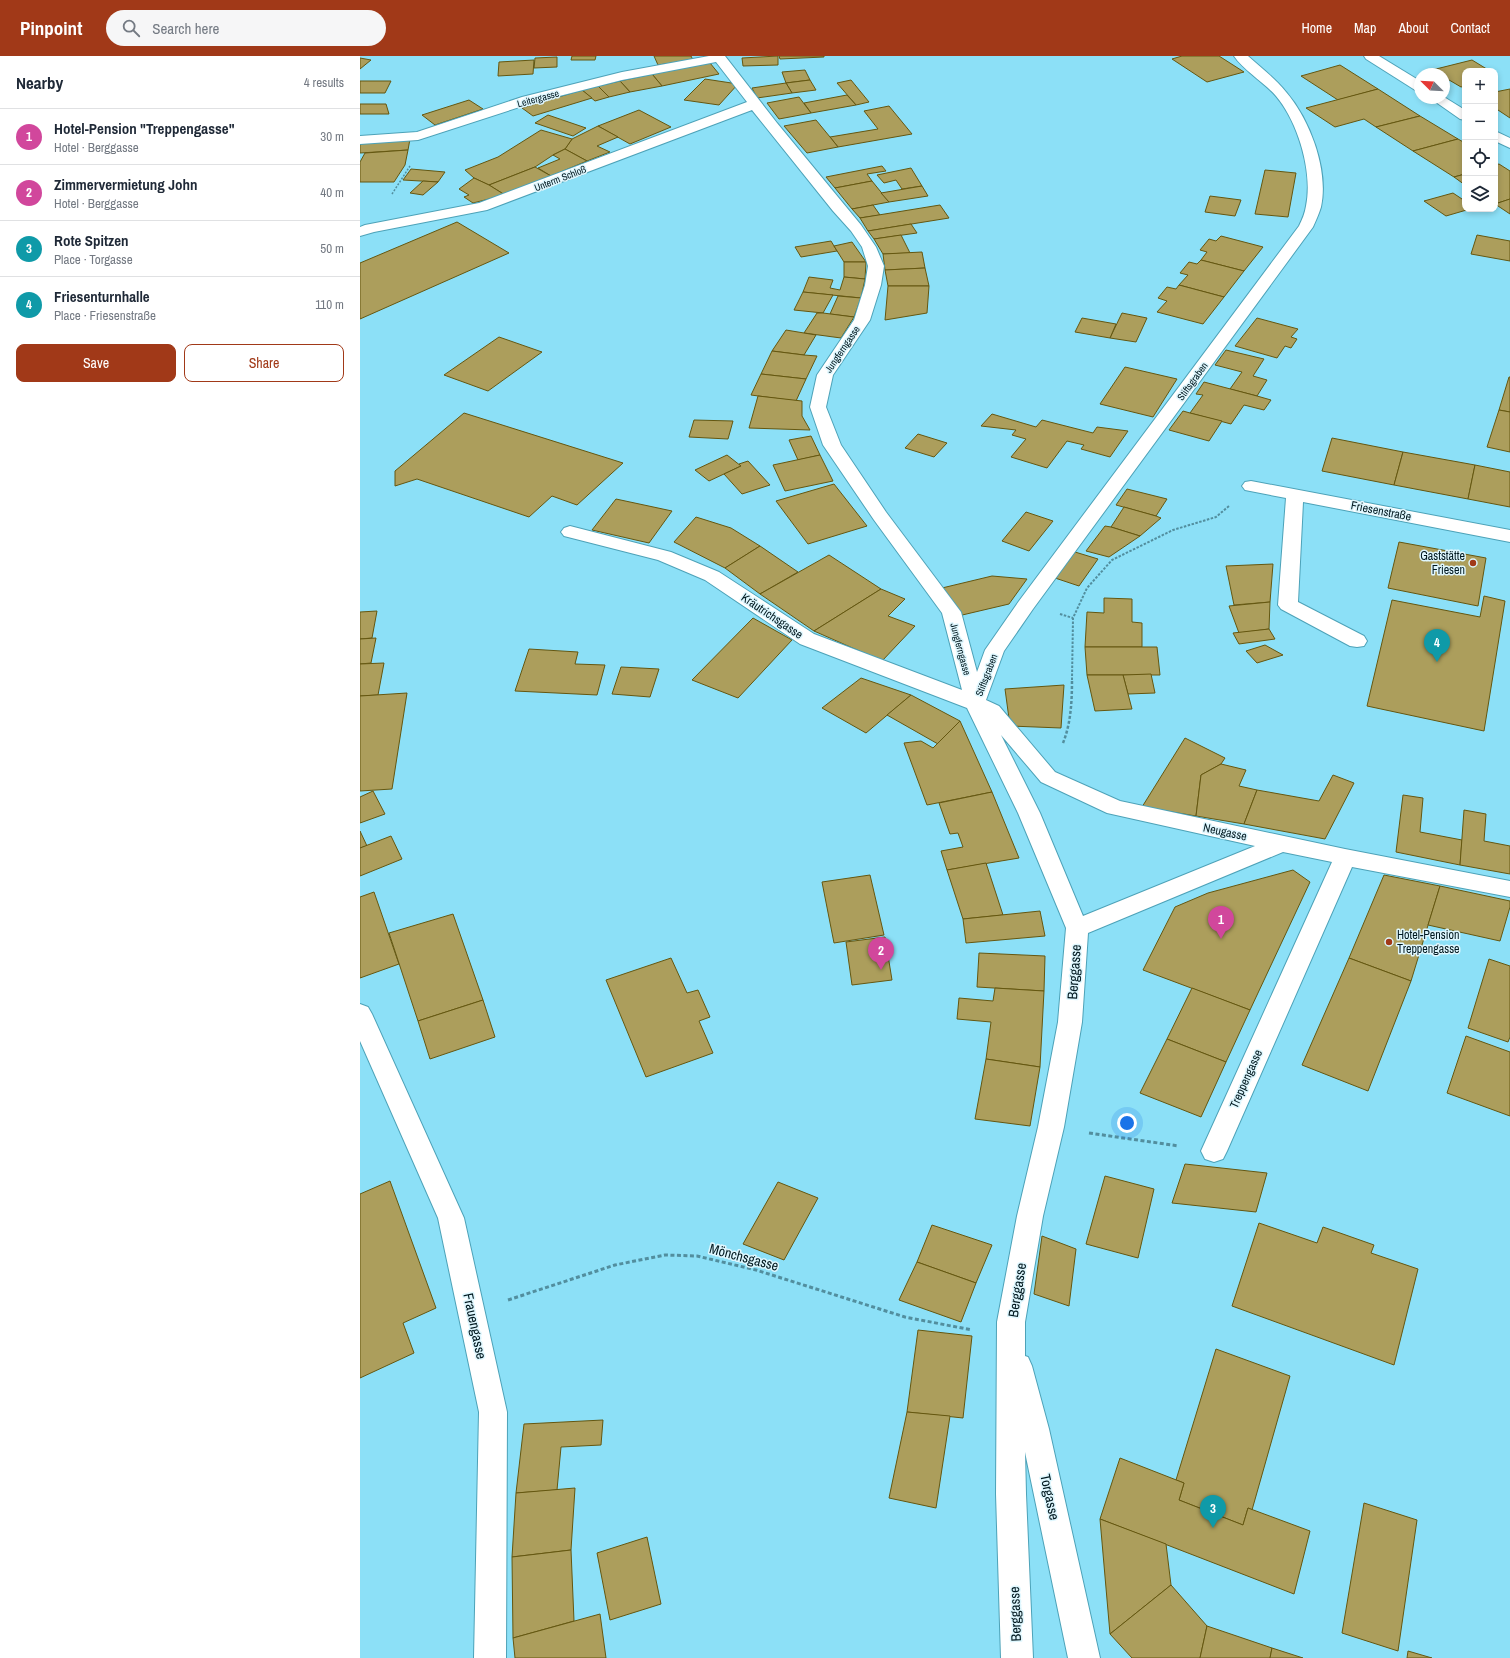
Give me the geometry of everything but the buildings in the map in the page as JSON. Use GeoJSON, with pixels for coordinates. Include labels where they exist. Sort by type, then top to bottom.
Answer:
{"type":"FeatureCollection","features":[{"type":"Feature","properties":{"kind":"street","name":"Stiftsgraben"},"geometry":{"type":"LineString","coordinates":[[975,703],[995,650],[1026,605],[1306,227],[1314,205],[1315,184],[1310,153],[1300,124],[1285,98],[1240,56]]}},
{"type":"Feature","properties":{"kind":"street"},"geometry":{"type":"LineString","coordinates":[[1370,56],[1414,83]]}},
{"type":"Feature","properties":{"kind":"street","name":"Jungferngasse"},"geometry":{"type":"LineString","coordinates":[[718,57],[870,247],[876,266],[873,285],[862,320],[824,375],[818,407],[832,446],[880,516],[951,612],[975,703]]}},
{"type":"Feature","properties":{"kind":"street","name":"Leitergasse"},"geometry":{"type":"LineString","coordinates":[[360,140],[418,136],[526,100],[622,76],[718,57]]}},
{"type":"Feature","properties":{"kind":"street","name":"Unterm Schloß"},"geometry":{"type":"LineString","coordinates":[[365,230],[482,207],[755,104]]}},
{"type":"Feature","properties":{"kind":"street"},"geometry":{"type":"LineString","coordinates":[[1446,104],[1462,114]]}},
{"type":"Feature","properties":{"kind":"street"},"geometry":{"type":"LineString","coordinates":[[1498,136],[1510,144]]}},
{"type":"Feature","properties":{"kind":"street","name":"Friesenstraße"},"geometry":{"type":"LineString","coordinates":[[1252,486],[1510,536]]}},
{"type":"Feature","properties":{"kind":"street"},"geometry":{"type":"LineString","coordinates":[[1295,494],[1288,605],[1357,641]]}},
{"type":"Feature","properties":{"kind":"street","name":"Kräutrichsgasse"},"geometry":{"type":"LineString","coordinates":[[570,532],[664,556],[712,576],[807,639],[975,703]]}},
{"type":"Feature","properties":{"kind":"street","name":"Neugasse"},"geometry":{"type":"LineString","coordinates":[[975,703],[992,711],[1048,777],[1115,808],[1281,844],[1510,889]]}},
{"type":"Feature","properties":{"kind":"street","name":"Berggasse"},"geometry":{"type":"LineString","coordinates":[[975,703],[1030,813],[1077,928],[1070,1022],[1050,1127],[1030,1216],[1011,1322],[1011,1494],[1017,1658]]}},
{"type":"Feature","properties":{"kind":"street","name":"Berggasse"},"geometry":{"type":"LineString","coordinates":[[1077,928],[1281,844]]}},
{"type":"Feature","properties":{"kind":"street","name":"Treppengasse"},"geometry":{"type":"LineString","coordinates":[[1214,1151],[1345,857]]}},
{"type":"Feature","properties":{"kind":"street","name":"Frauengasse"},"geometry":{"type":"LineString","coordinates":[[360,1014],[451,1218],[493,1412],[490,1658]]}},
{"type":"Feature","properties":{"kind":"street","name":"Torgasse"},"geometry":{"type":"LineString","coordinates":[[1010,1338],[1035,1429],[1084,1658]]}},
{"type":"Feature","properties":{"kind":"path"},"geometry":{"type":"LineString","coordinates":[[365,230],[412,163],[418,136]]}},
{"type":"Feature","properties":{"kind":"path"},"geometry":{"type":"LineString","coordinates":[[1048,777],[1068,731],[1072,702],[1073,618],[1087,588],[1112,560],[1173,530],[1216,517],[1252,486]]}},
{"type":"Feature","properties":{"kind":"path"},"geometry":{"type":"LineString","coordinates":[[1050,1127],[1214,1151]]}},
{"type":"Feature","properties":{"kind":"path","name":"Mönchsgasse"},"geometry":{"type":"LineString","coordinates":[[472,1312],[615,1265],[665,1255],[697,1256],[756,1270],[905,1317],[1010,1338]]}},
{"type":"Feature","properties":{"kind":"place","name":"Gaststätte Friesen"},"geometry":{"type":"Point","coordinates":[1473,563]}},
{"type":"Feature","properties":{"kind":"place","name":"Friesenturnhalle"},"geometry":{"type":"Point","coordinates":[1437,662]}},
{"type":"Feature","properties":{"kind":"place","name":"Hotel-Pension \"Treppengasse\""},"geometry":{"type":"Point","coordinates":[1221,939]}},
{"type":"Feature","properties":{"kind":"place","name":"Hotel-Pension Treppengasse"},"geometry":{"type":"Point","coordinates":[1389,942]}},
{"type":"Feature","properties":{"kind":"place","name":"Zimmervermietung John"},"geometry":{"type":"Point","coordinates":[881,970]}},
{"type":"Feature","properties":{"kind":"place","name":"Rote Spitzen"},"geometry":{"type":"Point","coordinates":[1213,1528]}}]}
